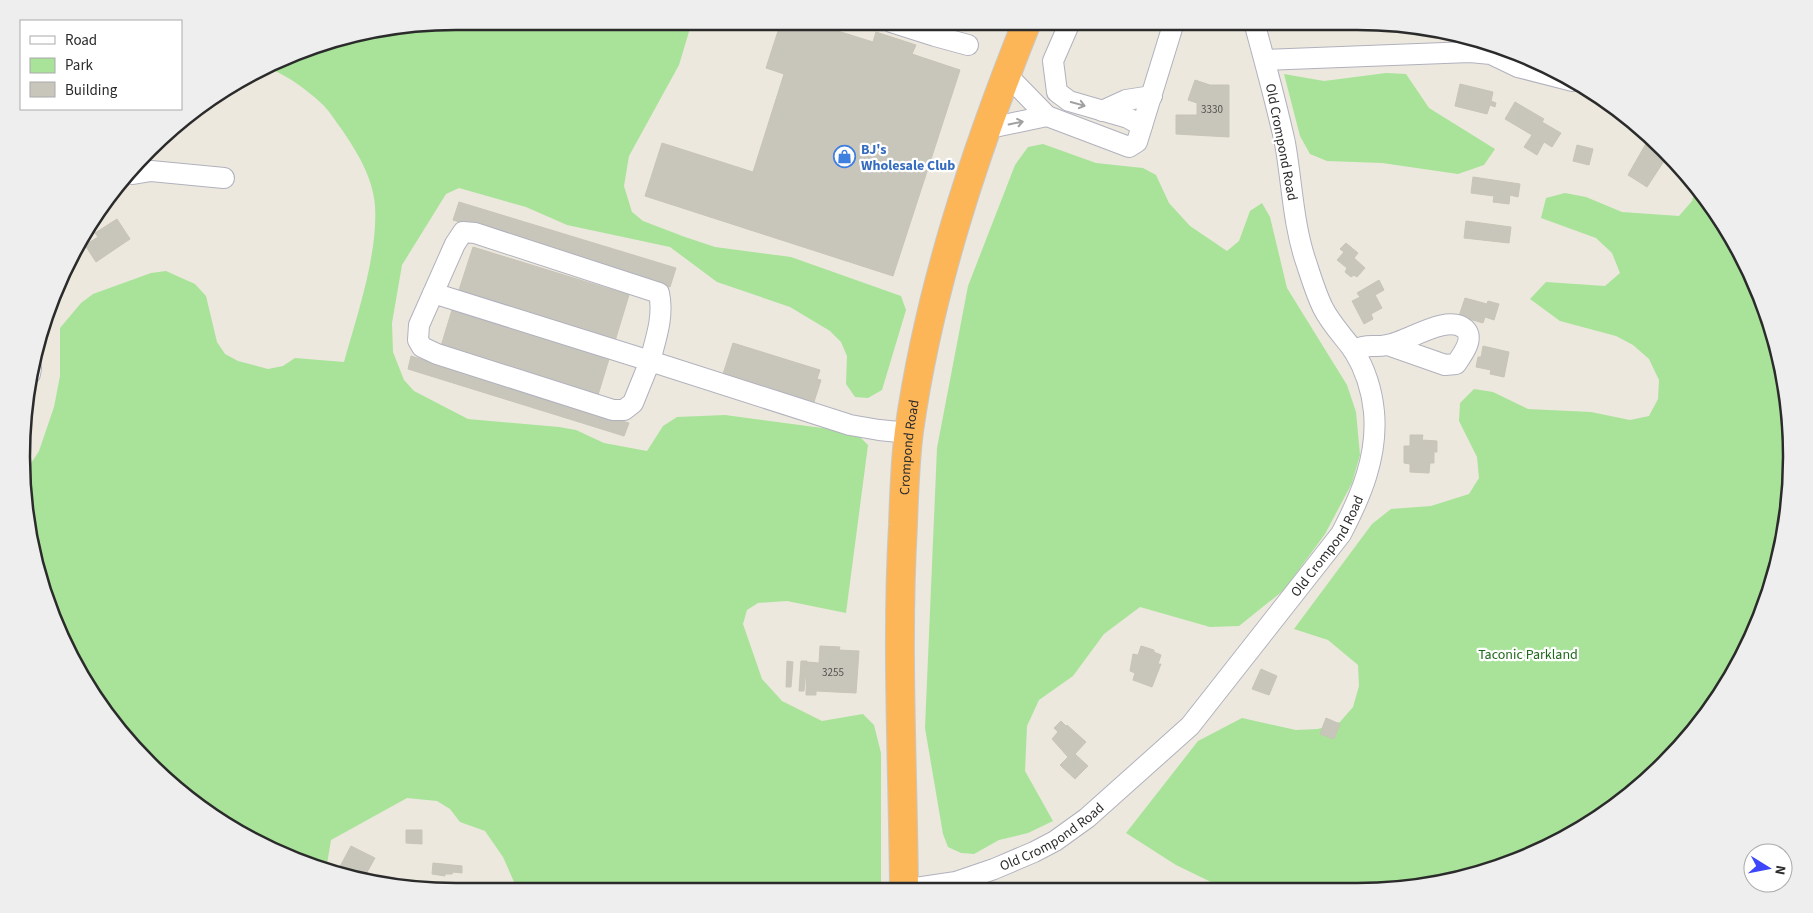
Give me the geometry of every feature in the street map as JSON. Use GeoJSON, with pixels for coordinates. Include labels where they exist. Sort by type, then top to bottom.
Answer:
{"type":"FeatureCollection","features":[{"type":"Feature","properties":{"kind":"highway","name":"Crompond Road"},"geometry":{"type":"LineString","coordinates":[[904,883],[899,621],[903,513],[909,433],[937,290],[950,240],[985,129],[1024,30]]}},
{"type":"Feature","properties":{"kind":"street"},"geometry":{"type":"LineString","coordinates":[[916,30],[968,45]]}},
{"type":"Feature","properties":{"kind":"street"},"geometry":{"type":"LineString","coordinates":[[1067,30],[1053,61],[1057,92],[1069,101],[1128,118],[1142,126]]}},
{"type":"Feature","properties":{"kind":"street"},"geometry":{"type":"LineString","coordinates":[[1006,74],[1047,116],[1128,147],[1137,142],[1172,30]]}},
{"type":"Feature","properties":{"kind":"street","name":"Old Crompond Road"},"geometry":{"type":"LineString","coordinates":[[950,883],[1013,861],[1055,841],[1087,818],[1190,726],[1341,534],[1357,504],[1373,449],[1374,412],[1367,378],[1353,350],[1323,309],[1305,260],[1285,144],[1256,30]]}},
{"type":"Feature","properties":{"kind":"street"},"geometry":{"type":"LineString","coordinates":[[1265,60],[1470,52],[1491,54],[1518,67],[1544,74]]}},
{"type":"Feature","properties":{"kind":"street"},"geometry":{"type":"LineString","coordinates":[[1102,111],[1126,100],[1152,96]]}},
{"type":"Feature","properties":{"kind":"street"},"geometry":{"type":"LineString","coordinates":[[985,129],[1047,116]]}},
{"type":"Feature","properties":{"kind":"street"},"geometry":{"type":"LineString","coordinates":[[138,173],[150,171],[224,178]]}},
{"type":"Feature","properties":{"kind":"street"},"geometry":{"type":"LineString","coordinates":[[463,232],[475,233],[659,293],[662,306],[650,361],[633,403],[624,410],[613,410],[438,354],[422,347],[418,340],[419,325],[459,238],[463,232]]}},
{"type":"Feature","properties":{"kind":"street"},"geometry":{"type":"LineString","coordinates":[[433,292],[850,425],[909,433]]}},
{"type":"Feature","properties":{"kind":"street"},"geometry":{"type":"LineString","coordinates":[[1353,350],[1364,345],[1388,346]]}},
{"type":"Feature","properties":{"kind":"green space"},"geometry":{"type":"Polygon","coordinates":[[[456,30],[690,30],[679,65],[629,156],[624,186],[632,212],[643,221],[715,247],[791,257],[901,296],[906,310],[882,390],[868,398],[855,397],[846,384],[847,356],[841,342],[830,331],[790,307],[717,282],[670,247],[567,225],[526,207],[459,188],[446,194],[402,265],[392,323],[393,352],[404,380],[414,391],[468,419],[576,430],[604,443],[647,451],[663,426],[677,417],[725,415],[845,431],[858,435],[868,445],[846,613],[787,601],[758,603],[747,610],[743,624],[762,679],[782,701],[822,721],[863,714],[874,725],[881,753],[881,883],[514,883],[503,857],[485,831],[460,822],[450,809],[437,801],[407,798],[331,840],[327,862],[293,851],[268,839],[243,826],[197,795],[155,758],[118,716],[87,670],[62,620],[38,540],[30,464],[39,451],[54,407],[60,376],[60,328],[81,303],[93,294],[151,273],[166,271],[195,284],[206,296],[217,342],[225,354],[238,361],[268,369],[283,366],[295,358],[344,362],[366,285],[370,264],[375,225],[374,195],[358,154],[329,111],[303,88],[274,71],[293,62],[346,45],[373,38],[401,34],[456,30]]]}},
{"type":"Feature","properties":{"kind":"green space"},"geometry":{"type":"Polygon","coordinates":[[[1386,73],[1406,74],[1429,108],[1495,149],[1484,165],[1458,174],[1382,163],[1327,161],[1310,154],[1300,136],[1284,74],[1324,81],[1386,73]]]}},
{"type":"Feature","properties":{"kind":"green space"},"geometry":{"type":"Polygon","coordinates":[[[1043,144],[1096,163],[1143,168],[1156,175],[1169,203],[1190,226],[1227,251],[1239,241],[1250,211],[1262,203],[1270,217],[1287,288],[1347,385],[1356,412],[1360,455],[1352,483],[1325,534],[1284,590],[1239,626],[1210,627],[1140,607],[1104,634],[1073,676],[1039,700],[1027,726],[1025,771],[1053,821],[1028,833],[999,840],[974,854],[961,853],[948,847],[943,834],[925,728],[937,448],[968,286],[1015,165],[1028,147],[1043,144]]]}},
{"type":"Feature","properties":{"kind":"green space","name":"Taconic Parkland"},"geometry":{"type":"Polygon","coordinates":[[[1565,193],[1586,197],[1622,212],[1679,216],[1692,201],[1694,195],[1726,243],[1751,293],[1775,373],[1782,429],[1783,456],[1782,484],[1775,540],[1751,620],[1726,670],[1695,716],[1677,738],[1638,777],[1616,795],[1570,826],[1520,851],[1440,875],[1384,882],[1217,883],[1211,882],[1176,865],[1126,833],[1198,741],[1242,718],[1296,730],[1318,729],[1340,722],[1353,707],[1359,686],[1358,665],[1328,640],[1294,629],[1372,524],[1391,509],[1431,506],[1469,494],[1479,478],[1477,457],[1459,421],[1460,403],[1474,389],[1493,392],[1528,409],[1591,412],[1630,420],[1649,416],[1658,399],[1659,380],[1649,359],[1633,345],[1616,336],[1560,321],[1530,299],[1546,282],[1605,286],[1620,273],[1612,253],[1596,238],[1541,218],[1546,198],[1565,193]]]}},
{"type":"Feature","properties":{"kind":"building","name":"BJ's Wholesale Club"},"geometry":{"type":"Polygon","coordinates":[[[778,30],[835,30],[873,42],[876,32],[916,45],[912,54],[960,70],[893,276],[645,196],[662,143],[753,172],[784,74],[766,68],[778,30]]]}},
{"type":"Feature","properties":{"kind":"building"},"geometry":{"type":"Polygon","coordinates":[[[1195,80],[1210,85],[1229,85],[1229,137],[1176,134],[1176,115],[1197,115],[1197,103],[1188,100],[1195,80]]]}},
{"type":"Feature","properties":{"kind":"building"},"geometry":{"type":"Polygon","coordinates":[[[1460,84],[1493,92],[1491,101],[1496,103],[1495,107],[1490,105],[1487,114],[1455,106],[1460,84]]]}},
{"type":"Feature","properties":{"kind":"building"},"geometry":{"type":"Polygon","coordinates":[[[1515,102],[1544,119],[1542,122],[1561,133],[1552,147],[1544,142],[1537,155],[1524,147],[1532,135],[1505,119],[1515,102]]]}},
{"type":"Feature","properties":{"kind":"building"},"geometry":{"type":"Polygon","coordinates":[[[1646,144],[1664,161],[1647,187],[1628,175],[1646,144]]]}},
{"type":"Feature","properties":{"kind":"building"},"geometry":{"type":"Polygon","coordinates":[[[1577,145],[1593,149],[1589,165],[1573,161],[1577,145]]]}},
{"type":"Feature","properties":{"kind":"building"},"geometry":{"type":"Polygon","coordinates":[[[1473,177],[1520,184],[1518,197],[1510,195],[1509,204],[1493,202],[1494,196],[1471,193],[1473,177]]]}},
{"type":"Feature","properties":{"kind":"building"},"geometry":{"type":"Polygon","coordinates":[[[459,202],[676,268],[670,287],[453,220],[459,202]]]}},
{"type":"Feature","properties":{"kind":"building"},"geometry":{"type":"Polygon","coordinates":[[[117,219],[130,239],[96,262],[86,246],[98,237],[95,233],[117,219]]]}},
{"type":"Feature","properties":{"kind":"building"},"geometry":{"type":"Polygon","coordinates":[[[1466,221],[1511,227],[1509,243],[1464,238],[1466,221]]]}},
{"type":"Feature","properties":{"kind":"building"},"geometry":{"type":"Polygon","coordinates":[[[1346,243],[1358,253],[1354,258],[1365,268],[1357,277],[1354,275],[1351,277],[1345,272],[1347,268],[1337,260],[1344,252],[1340,249],[1346,243]]]}},
{"type":"Feature","properties":{"kind":"building"},"geometry":{"type":"Polygon","coordinates":[[[473,247],[629,295],[615,341],[458,293],[473,247]]]}},
{"type":"Feature","properties":{"kind":"building"},"geometry":{"type":"Polygon","coordinates":[[[1379,280],[1384,290],[1375,295],[1382,308],[1371,314],[1373,319],[1364,324],[1352,301],[1360,297],[1357,293],[1379,280]]]}},
{"type":"Feature","properties":{"kind":"building"},"geometry":{"type":"Polygon","coordinates":[[[1465,298],[1487,304],[1488,301],[1499,304],[1494,320],[1485,317],[1483,323],[1459,316],[1465,298]]]}},
{"type":"Feature","properties":{"kind":"building"},"geometry":{"type":"Polygon","coordinates":[[[452,310],[609,359],[598,395],[441,346],[452,310]]]}},
{"type":"Feature","properties":{"kind":"building"},"geometry":{"type":"Polygon","coordinates":[[[733,343],[820,370],[817,379],[821,380],[814,402],[723,374],[733,343]]]}},
{"type":"Feature","properties":{"kind":"building"},"geometry":{"type":"Polygon","coordinates":[[[1483,346],[1509,352],[1504,377],[1490,374],[1491,370],[1476,367],[1478,357],[1481,357],[1483,346]]]}},
{"type":"Feature","properties":{"kind":"building"},"geometry":{"type":"Polygon","coordinates":[[[411,356],[629,423],[624,436],[408,369],[411,356]]]}},
{"type":"Feature","properties":{"kind":"building"},"geometry":{"type":"Polygon","coordinates":[[[1410,435],[1423,435],[1422,440],[1437,441],[1437,452],[1434,452],[1434,463],[1430,463],[1429,473],[1410,472],[1410,464],[1404,463],[1404,446],[1410,446],[1410,435]]]}},
{"type":"Feature","properties":{"kind":"building"},"geometry":{"type":"Polygon","coordinates":[[[820,646],[840,647],[839,650],[859,651],[856,693],[816,691],[816,695],[806,695],[807,662],[819,663],[820,646]]]}},
{"type":"Feature","properties":{"kind":"building"},"geometry":{"type":"Polygon","coordinates":[[[1141,646],[1154,650],[1154,652],[1161,655],[1158,664],[1161,664],[1152,687],[1133,680],[1135,673],[1130,671],[1133,654],[1138,655],[1141,646]]]}},
{"type":"Feature","properties":{"kind":"building"},"geometry":{"type":"Polygon","coordinates":[[[787,661],[793,662],[791,687],[786,687],[787,661]]]}},
{"type":"Feature","properties":{"kind":"building"},"geometry":{"type":"Polygon","coordinates":[[[801,661],[807,661],[804,691],[799,691],[801,661]]]}},
{"type":"Feature","properties":{"kind":"building"},"geometry":{"type":"Polygon","coordinates":[[[1261,669],[1277,676],[1269,695],[1252,689],[1261,669]]]}},
{"type":"Feature","properties":{"kind":"building"},"geometry":{"type":"Polygon","coordinates":[[[1326,718],[1340,724],[1334,739],[1320,734],[1326,718]]]}},
{"type":"Feature","properties":{"kind":"building"},"geometry":{"type":"Polygon","coordinates":[[[1061,721],[1086,742],[1075,754],[1088,766],[1075,779],[1060,765],[1068,757],[1052,739],[1058,732],[1054,728],[1061,721]]]}},
{"type":"Feature","properties":{"kind":"building"},"geometry":{"type":"Polygon","coordinates":[[[406,830],[422,830],[422,844],[406,843],[406,830]]]}},
{"type":"Feature","properties":{"kind":"building"},"geometry":{"type":"Polygon","coordinates":[[[351,846],[375,858],[366,873],[340,866],[351,846]]]}},
{"type":"Feature","properties":{"kind":"building"},"geometry":{"type":"Polygon","coordinates":[[[433,863],[462,866],[462,873],[453,872],[452,874],[445,874],[445,876],[432,874],[433,863]]]}},
{"type":"Feature","properties":{"kind":"place","name":"BJ's Wholesale Club"},"geometry":{"type":"Point","coordinates":[845,157]}}]}
